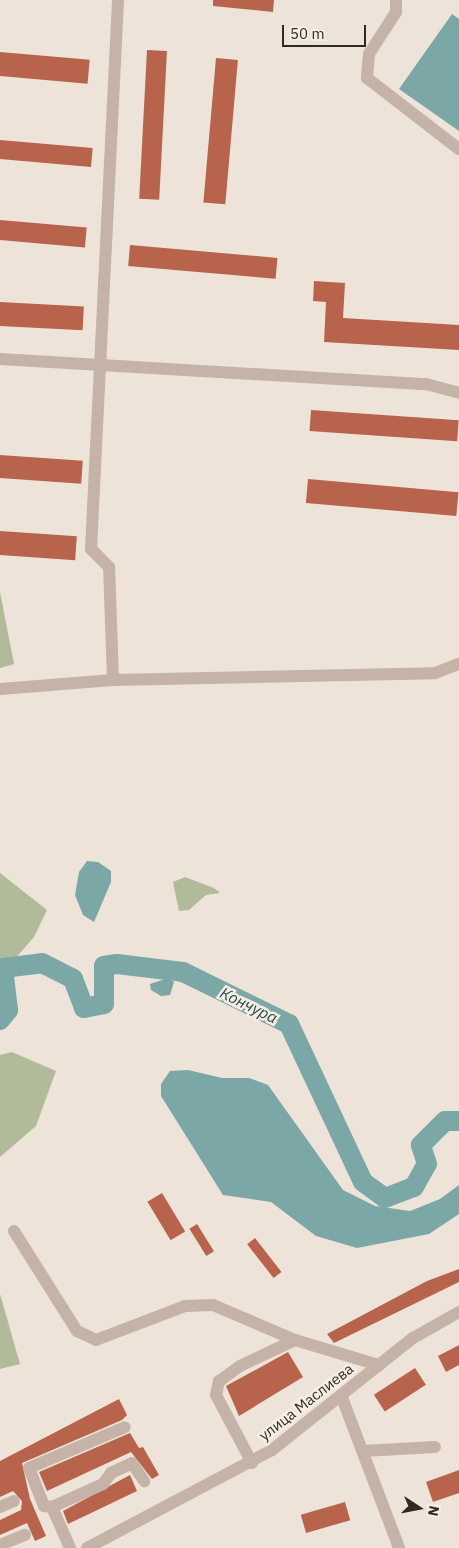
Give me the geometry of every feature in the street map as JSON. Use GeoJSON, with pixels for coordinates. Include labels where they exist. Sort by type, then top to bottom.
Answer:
{"type":"FeatureCollection","features":[{"type":"Feature","properties":{"kind":"street"},"geometry":{"type":"LineString","coordinates":[[113,680],[109,567],[91,549],[118,0]]}},
{"type":"Feature","properties":{"kind":"street"},"geometry":{"type":"LineString","coordinates":[[396,0],[396,12],[369,54],[367,78],[459,149]]}},
{"type":"Feature","properties":{"kind":"street"},"geometry":{"type":"LineString","coordinates":[[0,359],[100,363],[426,384],[459,393]]}},
{"type":"Feature","properties":{"kind":"street"},"geometry":{"type":"LineString","coordinates":[[0,689],[113,680],[435,673],[459,664]]}},
{"type":"Feature","properties":{"kind":"street"},"geometry":{"type":"LineString","coordinates":[[14,1231],[77,1331],[96,1340],[185,1306],[213,1305],[295,1340],[379,1365]]}},
{"type":"Feature","properties":{"kind":"street","name":"улица Маслиева"},"geometry":{"type":"LineString","coordinates":[[87,1548],[252,1463],[302,1429],[341,1395],[413,1338],[459,1312]]}},
{"type":"Feature","properties":{"kind":"street"},"geometry":{"type":"LineString","coordinates":[[252,1463],[216,1395],[219,1381],[240,1366],[295,1340]]}},
{"type":"Feature","properties":{"kind":"street"},"geometry":{"type":"LineString","coordinates":[[341,1395],[399,1548]]}},
{"type":"Feature","properties":{"kind":"street"},"geometry":{"type":"LineString","coordinates":[[125,1427],[28,1468],[44,1506],[52,1507],[103,1484],[111,1473],[132,1463],[144,1481]]}},
{"type":"Feature","properties":{"kind":"street"},"geometry":{"type":"LineString","coordinates":[[363,1451],[435,1447]]}},
{"type":"Feature","properties":{"kind":"street"},"geometry":{"type":"LineString","coordinates":[[0,1507],[14,1501]]}},
{"type":"Feature","properties":{"kind":"street"},"geometry":{"type":"LineString","coordinates":[[52,1507],[70,1548]]}},
{"type":"Feature","properties":{"kind":"street"},"geometry":{"type":"LineString","coordinates":[[0,1545],[25,1534]]}},
{"type":"Feature","properties":{"kind":"green space"},"geometry":{"type":"Polygon","coordinates":[[[0,592],[14,664],[0,668],[0,592]]]}},
{"type":"Feature","properties":{"kind":"green space"},"geometry":{"type":"Polygon","coordinates":[[[0,873],[47,910],[34,937],[0,976],[0,873]]]}},
{"type":"Feature","properties":{"kind":"green space"},"geometry":{"type":"Polygon","coordinates":[[[185,877],[214,888],[220,893],[206,895],[189,910],[179,911],[173,882],[185,877]]]}},
{"type":"Feature","properties":{"kind":"green space"},"geometry":{"type":"Polygon","coordinates":[[[12,1052],[56,1071],[36,1126],[0,1157],[0,1055],[12,1052]]]}},
{"type":"Feature","properties":{"kind":"green space"},"geometry":{"type":"Polygon","coordinates":[[[0,1294],[20,1364],[0,1369],[0,1294]]]}},
{"type":"Feature","properties":{"kind":"water"},"geometry":{"type":"Polygon","coordinates":[[[452,14],[459,19],[459,131],[399,89],[452,14]]]}},
{"type":"Feature","properties":{"kind":"water"},"geometry":{"type":"Polygon","coordinates":[[[87,861],[98,862],[111,871],[111,882],[94,922],[83,915],[75,895],[79,872],[87,861]]]}},
{"type":"Feature","properties":{"kind":"water"},"geometry":{"type":"Polygon","coordinates":[[[168,978],[174,982],[170,995],[161,996],[151,990],[150,984],[168,978]]]}},
{"type":"Feature","properties":{"kind":"water"},"geometry":{"type":"Polygon","coordinates":[[[188,1070],[222,1078],[249,1078],[268,1085],[343,1190],[375,1206],[410,1211],[440,1199],[459,1185],[459,1214],[429,1234],[357,1248],[316,1236],[271,1202],[223,1195],[161,1096],[161,1084],[170,1071],[188,1070]]]}},
{"type":"Feature","properties":{"kind":"building"},"geometry":{"type":"Polygon","coordinates":[[[213,0],[274,0],[273,12],[213,6],[213,0]]]}},
{"type":"Feature","properties":{"kind":"building"},"geometry":{"type":"Polygon","coordinates":[[[147,50],[167,51],[159,200],[139,199],[147,50]]]}},
{"type":"Feature","properties":{"kind":"building"},"geometry":{"type":"Polygon","coordinates":[[[0,52],[90,60],[88,84],[0,76],[0,52]]]}},
{"type":"Feature","properties":{"kind":"building"},"geometry":{"type":"Polygon","coordinates":[[[216,58],[238,60],[225,204],[203,202],[216,58]]]}},
{"type":"Feature","properties":{"kind":"building"},"geometry":{"type":"Polygon","coordinates":[[[0,140],[93,148],[91,167],[0,159],[0,140]]]}},
{"type":"Feature","properties":{"kind":"building"},"geometry":{"type":"Polygon","coordinates":[[[0,220],[87,228],[85,248],[0,240],[0,220]]]}},
{"type":"Feature","properties":{"kind":"building"},"geometry":{"type":"Polygon","coordinates":[[[130,245],[277,258],[276,279],[128,266],[130,245]]]}},
{"type":"Feature","properties":{"kind":"building"},"geometry":{"type":"Polygon","coordinates":[[[314,281],[345,283],[343,318],[459,325],[459,350],[324,342],[326,302],[313,301],[314,281]]]}},
{"type":"Feature","properties":{"kind":"building"},"geometry":{"type":"Polygon","coordinates":[[[0,302],[84,306],[83,330],[0,326],[0,302]]]}},
{"type":"Feature","properties":{"kind":"building"},"geometry":{"type":"Polygon","coordinates":[[[311,410],[459,420],[457,441],[310,431],[311,410]]]}},
{"type":"Feature","properties":{"kind":"building"},"geometry":{"type":"Polygon","coordinates":[[[0,455],[83,461],[81,484],[0,478],[0,455]]]}},
{"type":"Feature","properties":{"kind":"building"},"geometry":{"type":"Polygon","coordinates":[[[308,479],[458,492],[456,516],[306,503],[308,479]]]}},
{"type":"Feature","properties":{"kind":"building"},"geometry":{"type":"Polygon","coordinates":[[[0,531],[77,536],[75,560],[0,555],[0,531]]]}},
{"type":"Feature","properties":{"kind":"building"},"geometry":{"type":"Polygon","coordinates":[[[162,1193],[185,1232],[171,1240],[147,1202],[162,1193]]]}},
{"type":"Feature","properties":{"kind":"building"},"geometry":{"type":"Polygon","coordinates":[[[197,1224],[214,1251],[206,1256],[189,1229],[197,1224]]]}},
{"type":"Feature","properties":{"kind":"building"},"geometry":{"type":"Polygon","coordinates":[[[255,1238],[281,1272],[274,1278],[247,1244],[255,1238]]]}},
{"type":"Feature","properties":{"kind":"building"},"geometry":{"type":"Polygon","coordinates":[[[459,1269],[459,1282],[334,1343],[327,1334],[427,1281],[459,1269]]]}},
{"type":"Feature","properties":{"kind":"building"},"geometry":{"type":"Polygon","coordinates":[[[459,1345],[459,1365],[446,1372],[438,1356],[459,1345]]]}},
{"type":"Feature","properties":{"kind":"building"},"geometry":{"type":"Polygon","coordinates":[[[288,1352],[303,1377],[239,1416],[226,1386],[288,1352]]]}},
{"type":"Feature","properties":{"kind":"building"},"geometry":{"type":"Polygon","coordinates":[[[415,1368],[426,1385],[385,1411],[374,1395],[415,1368]]]}},
{"type":"Feature","properties":{"kind":"building"},"geometry":{"type":"Polygon","coordinates":[[[119,1399],[127,1415],[122,1420],[22,1463],[30,1499],[46,1536],[35,1541],[27,1523],[0,1535],[0,1520],[21,1510],[22,1501],[13,1491],[0,1497],[0,1461],[119,1399]]]}},
{"type":"Feature","properties":{"kind":"building"},"geometry":{"type":"Polygon","coordinates":[[[130,1433],[139,1448],[143,1447],[159,1475],[152,1479],[131,1452],[47,1491],[39,1472],[130,1433]]]}},
{"type":"Feature","properties":{"kind":"building"},"geometry":{"type":"Polygon","coordinates":[[[459,1470],[459,1493],[433,1502],[426,1482],[459,1470]]]}},
{"type":"Feature","properties":{"kind":"building"},"geometry":{"type":"Polygon","coordinates":[[[130,1475],[137,1491],[68,1524],[63,1511],[130,1475]]]}},
{"type":"Feature","properties":{"kind":"building"},"geometry":{"type":"Polygon","coordinates":[[[345,1502],[350,1520],[306,1533],[301,1515],[345,1502]]]}},
{"type":"Feature","properties":{"kind":"waterway","name":"Кончура"},"geometry":{"type":"LineString","coordinates":[[0,1020],[8,1010],[3,968],[42,963],[73,979],[84,1008],[104,1004],[104,966],[117,964],[183,972],[289,1024],[363,1182],[385,1198],[414,1187],[427,1164],[421,1145],[445,1121],[459,1121]]}}]}
